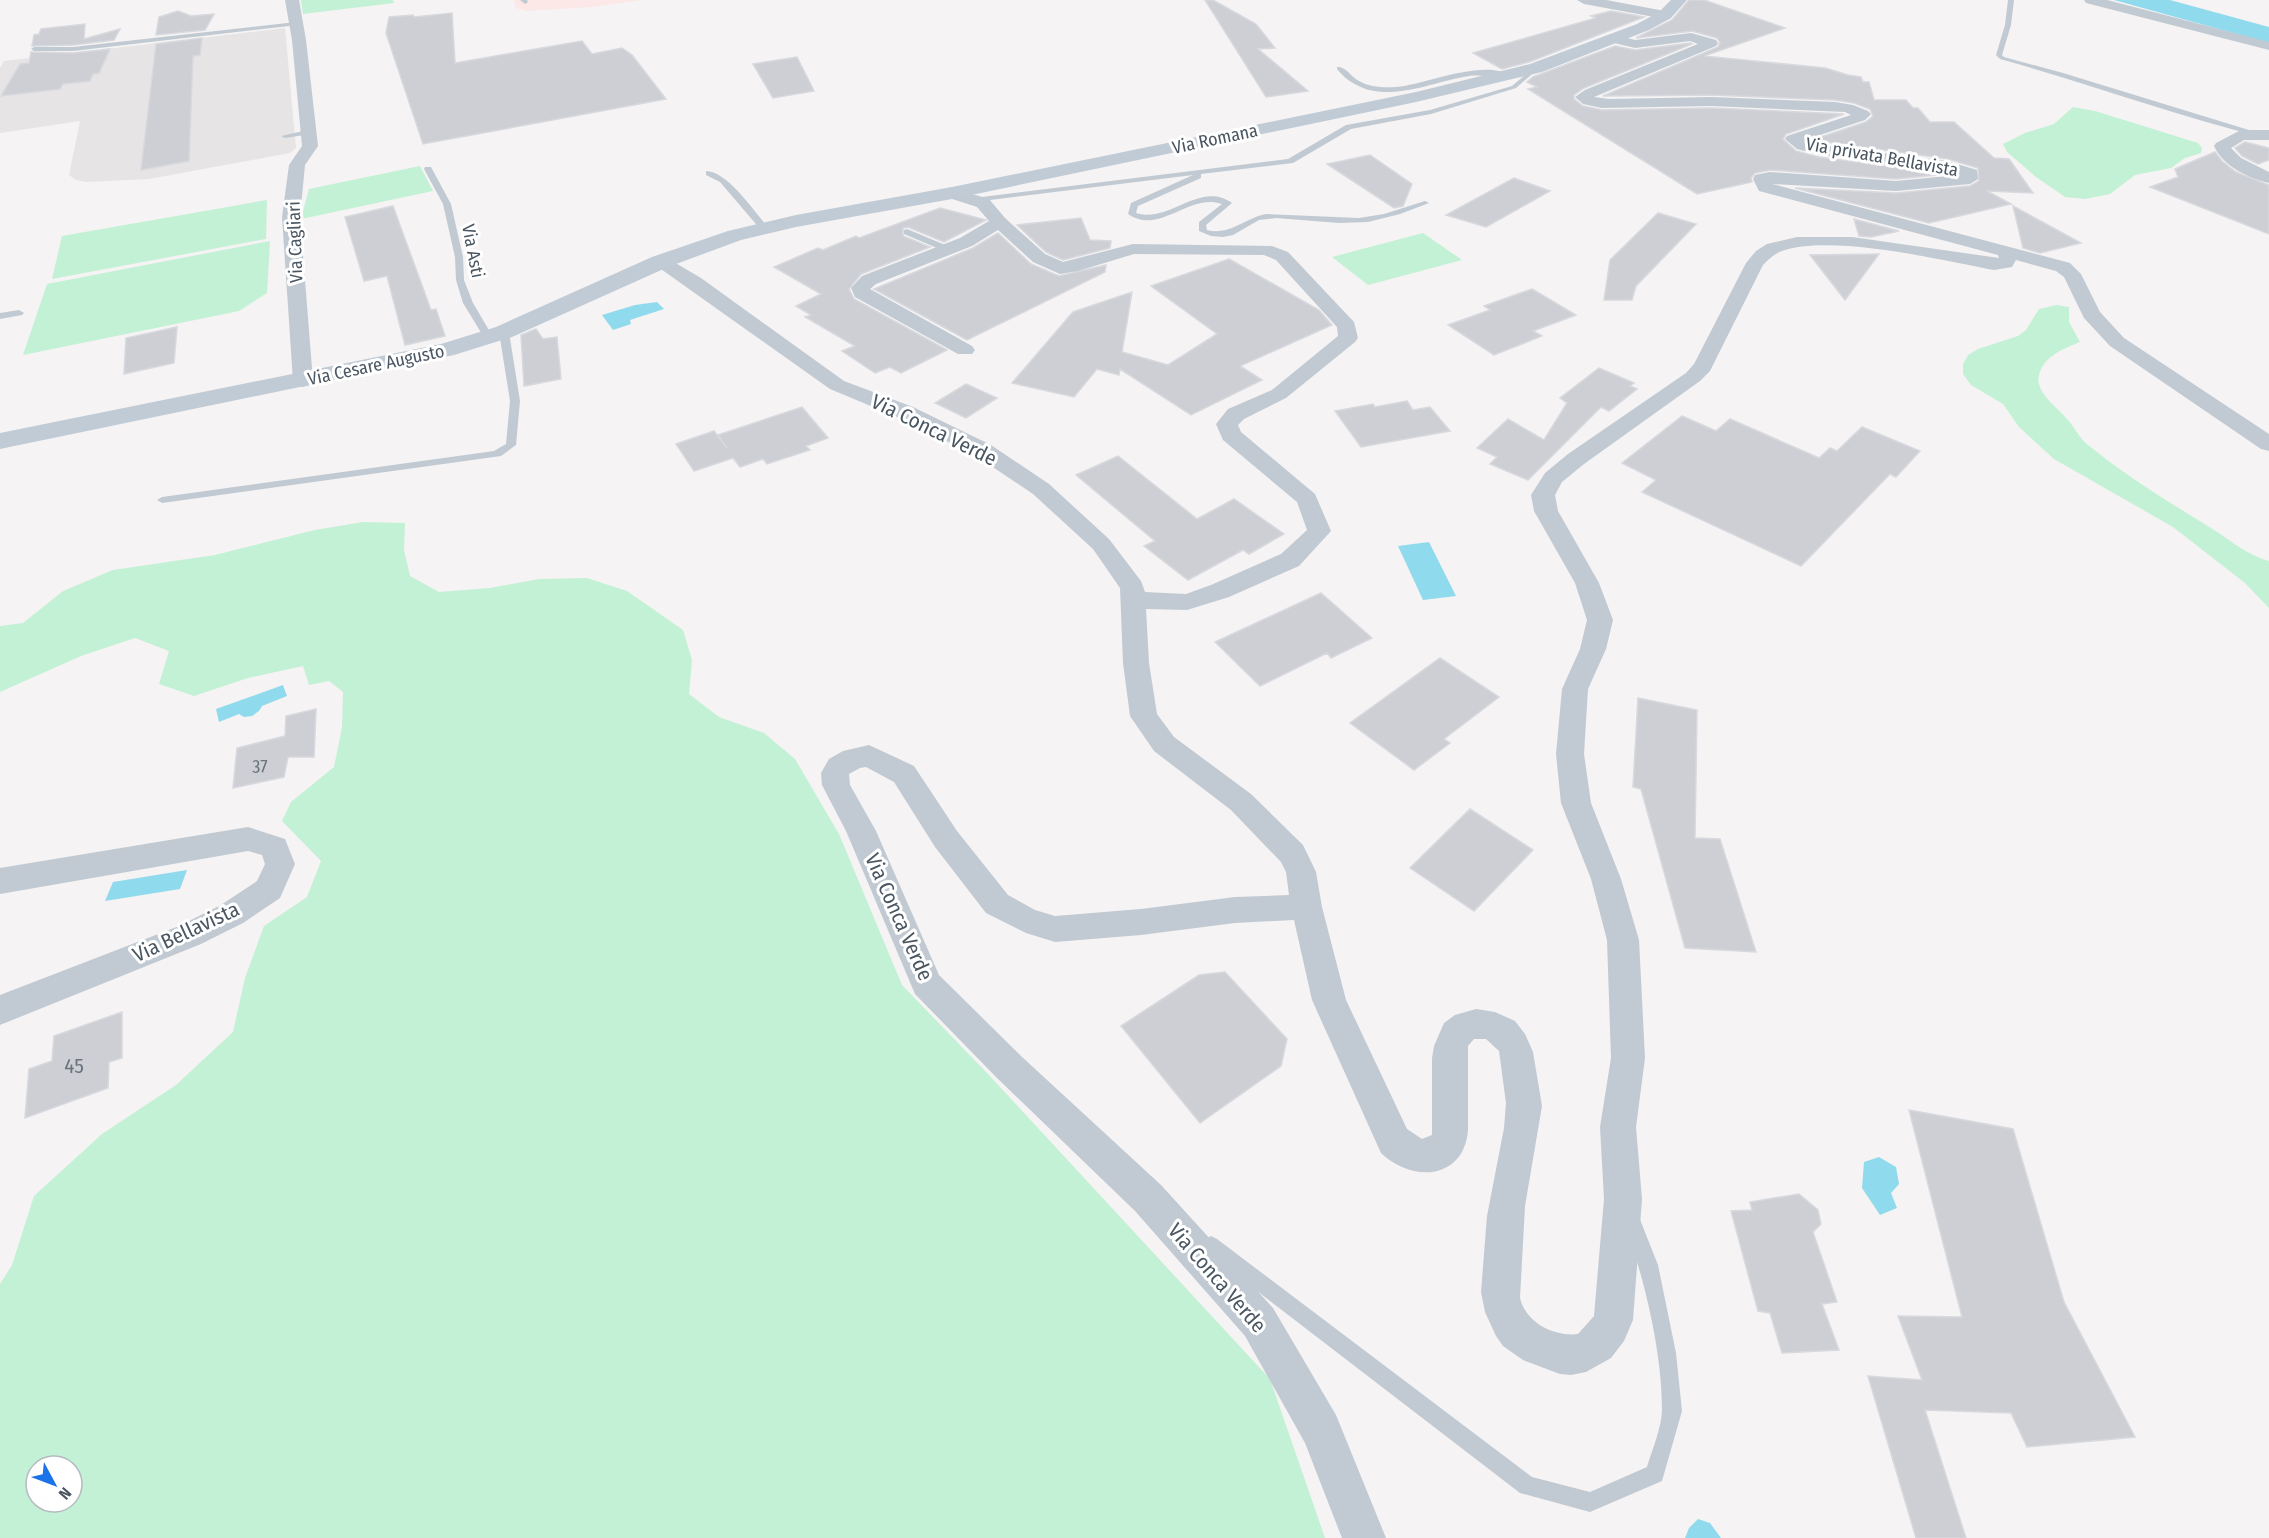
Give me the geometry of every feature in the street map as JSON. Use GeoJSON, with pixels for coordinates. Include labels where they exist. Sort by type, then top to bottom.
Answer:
{"type":"FeatureCollection","features":[{"type":"Feature","properties":{"kind":"street","name":"Via Cagliari"},"geometry":{"type":"LineString","coordinates":[[292,0],[310,146],[297,165],[291,217],[303,381]]}},
{"type":"Feature","properties":{"kind":"street"},"geometry":{"type":"LineString","coordinates":[[1584,0],[1665,15]]}},
{"type":"Feature","properties":{"kind":"street","name":"Via Romana"},"geometry":{"type":"LineString","coordinates":[[735,235],[952,193],[1416,97],[1536,69],[1615,39],[1665,15],[1679,0]]}},
{"type":"Feature","properties":{"kind":"street"},"geometry":{"type":"LineString","coordinates":[[2091,0],[2269,46]]}},
{"type":"Feature","properties":{"kind":"street","name":"Via privata Bellavista"},"geometry":{"type":"LineString","coordinates":[[1615,39],[1635,44],[1690,37],[1711,43],[1590,93],[1583,97],[1587,100],[1606,103],[1686,100],[1848,108],[1863,114],[1860,117],[1793,139],[1803,146],[1947,166],[1971,174],[1970,179],[1957,182],[1896,186],[1770,177],[1761,179],[1765,187],[1779,192],[2063,267],[2072,274],[2091,314],[2117,342],[2269,444]]}},
{"type":"Feature","properties":{"kind":"street"},"geometry":{"type":"LineString","coordinates":[[2264,134],[2241,135],[2222,146],[2224,153],[2233,160],[2269,178]]}},
{"type":"Feature","properties":{"kind":"street"},"geometry":{"type":"LineString","coordinates":[[952,193],[983,203],[999,222],[1039,258],[1060,268],[1133,249],[1266,250],[1282,256],[1347,326],[1348,338],[1279,394],[1236,414],[1227,424],[1232,435],[1307,499],[1319,531],[1290,560],[1220,591],[1187,602],[1132,600]]}},
{"type":"Feature","properties":{"kind":"street","name":"Via privata Bellavista"},"geometry":{"type":"LineString","coordinates":[[1881,218],[2001,232]]}},
{"type":"Feature","properties":{"kind":"street"},"geometry":{"type":"LineString","coordinates":[[965,350],[860,291],[865,282],[966,242],[999,222]]}},
{"type":"Feature","properties":{"kind":"street","name":"Via Cesare Augusto"},"geometry":{"type":"LineString","coordinates":[[0,441],[446,350],[496,334],[660,262],[735,235]]}},
{"type":"Feature","properties":{"kind":"street","name":"Via Conca Verde"},"geometry":{"type":"LineString","coordinates":[[660,262],[694,282],[837,385],[906,411],[983,450],[1041,489],[1101,544],[1131,587],[1136,663],[1144,716],[1164,744],[1240,802],[1292,854],[1301,872],[1306,908],[1329,1000],[1394,1141],[1410,1154],[1429,1157],[1438,1155],[1449,1142],[1450,1048],[1458,1031],[1466,1026],[1487,1024],[1507,1034],[1514,1043],[1518,1053],[1524,1107],[1508,1197],[1500,1301],[1509,1319],[1521,1335],[1538,1348],[1558,1355],[1577,1355],[1594,1348],[1606,1336],[1613,1320],[1623,1199],[1618,1127],[1628,1058],[1623,940],[1606,879],[1576,803],[1570,754],[1575,689],[1593,649],[1600,620],[1587,583],[1546,511],[1543,495],[1553,478],[1576,459],[1693,377],[1703,367],[1755,263],[1763,253],[1778,246],[1822,241],[1888,247],[1994,264],[2005,263],[2008,258],[2006,252]]}},
{"type":"Feature","properties":{"kind":"street","name":"Via Conca Verde"},"geometry":{"type":"LineString","coordinates":[[1306,908],[1235,910],[1130,924],[1055,929],[1026,920],[997,904],[946,839],[904,774],[869,756],[845,762],[836,773],[836,785],[861,831],[927,984],[1009,1067],[1148,1198],[1259,1322],[1321,1430],[1364,1538]]}},
{"type":"Feature","properties":{"kind":"street","name":"Via Bellavista"},"geometry":{"type":"LineString","coordinates":[[0,881],[248,838],[274,847],[280,864],[269,889],[232,914],[190,936],[0,1010]]}},
{"type":"Feature","properties":{"kind":"lane"},"geometry":{"type":"LineString","coordinates":[[2011,0],[2008,25],[1999,55],[2002,58],[2061,74],[2165,108],[2264,134]]}},
{"type":"Feature","properties":{"kind":"lane"},"geometry":{"type":"LineString","coordinates":[[34,49],[73,49],[296,24]]}},
{"type":"Feature","properties":{"kind":"lane"},"geometry":{"type":"LineString","coordinates":[[1339,68],[1360,84],[1384,88],[1409,86],[1472,72],[1507,75]]}},
{"type":"Feature","properties":{"kind":"lane"},"geometry":{"type":"LineString","coordinates":[[974,200],[1290,161],[1349,127],[1431,112],[1514,87],[1536,69]]}},
{"type":"Feature","properties":{"kind":"lane"},"geometry":{"type":"LineString","coordinates":[[285,136],[308,132]]}},
{"type":"Feature","properties":{"kind":"lane","name":"Via Asti"},"geometry":{"type":"LineString","coordinates":[[162,500],[497,454],[511,444],[515,418],[513,379],[496,334],[468,303],[460,280],[459,257],[447,204],[428,169]]}},
{"type":"Feature","properties":{"kind":"lane"},"geometry":{"type":"LineString","coordinates":[[709,172],[723,180],[764,228]]}},
{"type":"Feature","properties":{"kind":"lane"},"geometry":{"type":"LineString","coordinates":[[1201,172],[1197,178],[1134,205],[1132,214],[1139,218],[1152,219],[1193,201],[1209,198],[1221,199],[1228,203],[1225,208],[1202,224],[1203,231],[1216,237],[1229,234],[1254,218],[1351,221],[1373,219],[1425,203]]}},
{"type":"Feature","properties":{"kind":"lane"},"geometry":{"type":"LineString","coordinates":[[907,232],[947,249]]}},
{"type":"Feature","properties":{"kind":"lane"},"geometry":{"type":"LineString","coordinates":[[0,316],[19,313]]}},
{"type":"Feature","properties":{"kind":"lane"},"geometry":{"type":"LineString","coordinates":[[1148,1198],[1527,1486],[1590,1502],[1655,1474],[1672,1411],[1666,1353],[1649,1265],[1623,1199]]}},
{"type":"Feature","properties":{"kind":"shaded area"},"geometry":{"type":"Polygon","coordinates":[[[514,0],[643,0],[592,7],[526,11],[516,8],[514,0]]]}},
{"type":"Feature","properties":{"kind":"shaded area"},"geometry":{"type":"Polygon","coordinates":[[[285,28],[296,148],[290,153],[149,179],[86,182],[76,180],[69,175],[80,121],[0,133],[0,68],[4,61],[285,28]]]}},
{"type":"Feature","properties":{"kind":"green space"},"geometry":{"type":"Polygon","coordinates":[[[301,0],[393,0],[394,3],[303,14],[301,0]]]}},
{"type":"Feature","properties":{"kind":"green space"},"geometry":{"type":"Polygon","coordinates":[[[2073,107],[2095,111],[2198,143],[2202,148],[2201,153],[2185,158],[2171,168],[2135,175],[2110,194],[2085,199],[2065,197],[2036,177],[2007,152],[2003,144],[2025,133],[2054,124],[2073,107]]]}},
{"type":"Feature","properties":{"kind":"green space"},"geometry":{"type":"Polygon","coordinates":[[[420,166],[433,191],[301,219],[309,189],[420,166]]]}},
{"type":"Feature","properties":{"kind":"green space"},"geometry":{"type":"Polygon","coordinates":[[[267,200],[266,239],[52,279],[62,236],[267,200]]]}},
{"type":"Feature","properties":{"kind":"green space"},"geometry":{"type":"Polygon","coordinates":[[[1423,233],[1462,260],[1368,285],[1332,257],[1423,233]]]}},
{"type":"Feature","properties":{"kind":"green space"},"geometry":{"type":"Polygon","coordinates":[[[270,241],[267,293],[239,311],[23,355],[47,284],[270,241]]]}},
{"type":"Feature","properties":{"kind":"green space"},"geometry":{"type":"Polygon","coordinates":[[[2056,305],[2069,307],[2069,322],[2080,342],[2055,354],[2042,368],[2038,381],[2048,400],[2068,420],[2085,443],[2118,468],[2240,548],[2269,561],[2269,608],[2245,583],[2173,527],[2054,459],[2019,427],[2003,404],[1971,385],[1963,374],[1963,364],[1968,355],[1978,349],[2018,336],[2026,330],[2039,309],[2056,305]]]}},
{"type":"Feature","properties":{"kind":"green space"},"geometry":{"type":"Polygon","coordinates":[[[363,522],[405,523],[404,550],[410,576],[439,592],[490,588],[539,579],[587,578],[627,591],[683,630],[692,660],[689,694],[719,717],[764,733],[795,759],[839,834],[902,985],[987,1073],[1270,1379],[1325,1538],[0,1538],[0,1284],[12,1265],[34,1196],[102,1134],[176,1085],[233,1032],[245,978],[264,926],[307,897],[321,861],[282,821],[291,802],[334,767],[342,728],[343,692],[329,681],[309,685],[303,666],[248,678],[194,696],[159,684],[169,651],[135,638],[81,656],[0,692],[0,626],[23,623],[63,591],[113,570],[215,555],[315,530],[363,522]]]}},
{"type":"Feature","properties":{"kind":"water"},"geometry":{"type":"Polygon","coordinates":[[[2114,0],[2170,0],[2269,27],[2269,43],[2114,0]]]}},
{"type":"Feature","properties":{"kind":"water"},"geometry":{"type":"Polygon","coordinates":[[[657,302],[664,309],[630,320],[631,324],[613,330],[602,315],[635,305],[657,302]]]}},
{"type":"Feature","properties":{"kind":"water"},"geometry":{"type":"Polygon","coordinates":[[[1429,542],[1456,596],[1423,600],[1398,546],[1429,542]]]}},
{"type":"Feature","properties":{"kind":"water"},"geometry":{"type":"Polygon","coordinates":[[[283,685],[287,696],[262,706],[252,716],[244,717],[239,714],[219,722],[216,709],[283,685]]]}},
{"type":"Feature","properties":{"kind":"water"},"geometry":{"type":"Polygon","coordinates":[[[187,870],[180,889],[105,901],[113,882],[187,870]]]}},
{"type":"Feature","properties":{"kind":"water"},"geometry":{"type":"Polygon","coordinates":[[[1879,1157],[1896,1167],[1899,1184],[1891,1193],[1897,1208],[1880,1215],[1862,1188],[1864,1162],[1879,1157]]]}},
{"type":"Feature","properties":{"kind":"water"},"geometry":{"type":"Polygon","coordinates":[[[1698,1519],[1710,1523],[1721,1538],[1685,1538],[1689,1528],[1698,1519]]]}},
{"type":"Feature","properties":{"kind":"building"},"geometry":{"type":"Polygon","coordinates":[[[1205,0],[1213,0],[1256,24],[1275,48],[1258,49],[1308,91],[1266,97],[1205,0]]]}},
{"type":"Feature","properties":{"kind":"building"},"geometry":{"type":"Polygon","coordinates":[[[1689,0],[1704,0],[1785,28],[1704,56],[1825,68],[1861,77],[1863,82],[1869,82],[1874,100],[1906,100],[1913,108],[1918,108],[1930,122],[1954,122],[1994,158],[2009,159],[2033,193],[1987,191],[2011,204],[1929,223],[1795,188],[1896,193],[1970,186],[1979,181],[1978,168],[1948,159],[1812,140],[1866,122],[1873,116],[1870,109],[1854,103],[1835,100],[1711,95],[1603,96],[1718,47],[1720,42],[1717,38],[1692,31],[1636,38],[1672,20],[1689,0]]]}},
{"type":"Feature","properties":{"kind":"building"},"geometry":{"type":"Polygon","coordinates":[[[178,11],[191,16],[214,14],[205,30],[156,35],[159,17],[178,11]]]}},
{"type":"Feature","properties":{"kind":"building"},"geometry":{"type":"Polygon","coordinates":[[[1611,11],[1644,17],[1529,62],[1502,69],[1473,53],[1596,18],[1591,16],[1611,11]]]}},
{"type":"Feature","properties":{"kind":"building"},"geometry":{"type":"Polygon","coordinates":[[[452,13],[455,63],[582,41],[592,54],[622,48],[632,55],[666,99],[423,144],[386,33],[389,17],[452,13]]]}},
{"type":"Feature","properties":{"kind":"building"},"geometry":{"type":"Polygon","coordinates":[[[85,24],[84,39],[120,29],[114,40],[73,45],[32,46],[34,35],[39,34],[41,29],[85,24]]]}},
{"type":"Feature","properties":{"kind":"building"},"geometry":{"type":"Polygon","coordinates":[[[202,38],[200,55],[193,56],[189,161],[141,170],[156,44],[202,38]]]}},
{"type":"Feature","properties":{"kind":"building"},"geometry":{"type":"Polygon","coordinates":[[[1692,44],[1584,88],[1574,95],[1574,99],[1583,106],[1602,110],[1711,108],[1844,114],[1786,134],[1783,139],[1796,151],[1819,157],[1947,174],[1896,179],[1770,170],[1755,173],[1751,178],[1752,182],[1697,194],[1528,89],[1537,87],[1527,82],[1533,77],[1615,46],[1635,50],[1692,44]]]}},
{"type":"Feature","properties":{"kind":"building"},"geometry":{"type":"Polygon","coordinates":[[[110,49],[99,73],[93,74],[90,81],[63,84],[60,89],[1,96],[20,64],[29,63],[31,52],[73,53],[110,49]]]}},
{"type":"Feature","properties":{"kind":"building"},"geometry":{"type":"Polygon","coordinates":[[[797,57],[814,91],[773,98],[753,64],[797,57]]]}},
{"type":"Feature","properties":{"kind":"building"},"geometry":{"type":"Polygon","coordinates":[[[2245,142],[2269,148],[2269,160],[2258,164],[2242,156],[2235,148],[2245,142]]]}},
{"type":"Feature","properties":{"kind":"building"},"geometry":{"type":"Polygon","coordinates":[[[2215,152],[2236,172],[2269,185],[2269,234],[2150,187],[2178,177],[2175,169],[2215,152]]]}},
{"type":"Feature","properties":{"kind":"building"},"geometry":{"type":"Polygon","coordinates":[[[1370,155],[1412,184],[1403,206],[1394,208],[1327,164],[1370,155]]]}},
{"type":"Feature","properties":{"kind":"building"},"geometry":{"type":"Polygon","coordinates":[[[1514,178],[1550,191],[1486,227],[1446,215],[1514,178]]]}},
{"type":"Feature","properties":{"kind":"building"},"geometry":{"type":"Polygon","coordinates":[[[393,206],[431,310],[436,309],[445,336],[405,345],[387,276],[364,281],[345,217],[393,206]]]}},
{"type":"Feature","properties":{"kind":"building"},"geometry":{"type":"Polygon","coordinates":[[[2013,206],[2081,243],[2040,253],[2023,248],[2013,206]]]}},
{"type":"Feature","properties":{"kind":"building"},"geometry":{"type":"Polygon","coordinates":[[[940,208],[986,220],[944,242],[908,227],[903,228],[903,236],[930,247],[861,274],[849,289],[854,299],[947,350],[901,373],[890,367],[875,373],[842,351],[855,346],[805,317],[811,315],[796,306],[821,294],[774,267],[818,248],[823,250],[856,236],[859,238],[940,208]]]}},
{"type":"Feature","properties":{"kind":"building"},"geometry":{"type":"Polygon","coordinates":[[[1658,213],[1696,224],[1636,286],[1632,300],[1604,300],[1610,260],[1658,213]]]}},
{"type":"Feature","properties":{"kind":"building"},"geometry":{"type":"Polygon","coordinates":[[[1081,218],[1090,240],[1111,241],[1110,248],[1063,260],[1046,252],[1017,225],[1081,218]]]}},
{"type":"Feature","properties":{"kind":"building"},"geometry":{"type":"Polygon","coordinates":[[[1854,219],[1899,231],[1871,237],[1859,236],[1854,219]]]}},
{"type":"Feature","properties":{"kind":"building"},"geometry":{"type":"Polygon","coordinates":[[[998,233],[1031,264],[1059,276],[1106,265],[1105,272],[967,340],[874,289],[973,248],[998,233]]]}},
{"type":"Feature","properties":{"kind":"building"},"geometry":{"type":"Polygon","coordinates":[[[1879,254],[1845,300],[1810,255],[1879,254]]]}},
{"type":"Feature","properties":{"kind":"building"},"geometry":{"type":"Polygon","coordinates":[[[1229,259],[1319,310],[1332,325],[1240,366],[1262,380],[1191,415],[1120,369],[1119,375],[1097,369],[1074,397],[1012,383],[1073,312],[1132,292],[1122,352],[1168,365],[1217,334],[1151,286],[1229,259]]]}},
{"type":"Feature","properties":{"kind":"building"},"geometry":{"type":"Polygon","coordinates":[[[1532,289],[1576,315],[1533,331],[1542,336],[1494,355],[1448,325],[1490,310],[1484,306],[1532,289]]]}},
{"type":"Feature","properties":{"kind":"building"},"geometry":{"type":"Polygon","coordinates":[[[177,327],[174,363],[124,374],[126,338],[177,327]]]}},
{"type":"Feature","properties":{"kind":"building"},"geometry":{"type":"Polygon","coordinates":[[[536,329],[543,339],[557,337],[561,379],[524,386],[521,335],[536,329]]]}},
{"type":"Feature","properties":{"kind":"building"},"geometry":{"type":"Polygon","coordinates":[[[1599,368],[1634,383],[1630,386],[1637,389],[1609,411],[1601,407],[1528,480],[1490,464],[1497,457],[1477,448],[1508,419],[1544,440],[1567,403],[1560,398],[1599,368]]]}},
{"type":"Feature","properties":{"kind":"building"},"geometry":{"type":"Polygon","coordinates":[[[966,384],[997,398],[966,418],[935,403],[966,384]]]}},
{"type":"Feature","properties":{"kind":"building"},"geometry":{"type":"Polygon","coordinates":[[[1407,401],[1413,410],[1430,407],[1450,431],[1361,447],[1335,411],[1373,404],[1375,407],[1407,401]]]}},
{"type":"Feature","properties":{"kind":"building"},"geometry":{"type":"Polygon","coordinates":[[[802,407],[828,438],[806,446],[810,450],[767,464],[763,459],[740,467],[733,458],[694,471],[676,444],[714,431],[727,448],[718,435],[802,407]]]}},
{"type":"Feature","properties":{"kind":"building"},"geometry":{"type":"Polygon","coordinates":[[[1682,416],[1716,431],[1730,419],[1819,458],[1830,448],[1837,451],[1862,427],[1920,451],[1896,477],[1890,474],[1801,566],[1642,492],[1656,480],[1622,463],[1682,416]]]}},
{"type":"Feature","properties":{"kind":"building"},"geometry":{"type":"Polygon","coordinates":[[[1118,456],[1197,519],[1234,499],[1284,534],[1249,554],[1243,550],[1188,580],[1144,546],[1155,541],[1076,475],[1118,456]]]}},
{"type":"Feature","properties":{"kind":"building"},"geometry":{"type":"Polygon","coordinates":[[[1321,593],[1372,638],[1331,658],[1327,653],[1260,686],[1215,642],[1321,593]]]}},
{"type":"Feature","properties":{"kind":"building"},"geometry":{"type":"Polygon","coordinates":[[[1440,658],[1499,697],[1444,739],[1450,743],[1414,770],[1350,723],[1440,658]]]}},
{"type":"Feature","properties":{"kind":"building"},"geometry":{"type":"Polygon","coordinates":[[[1638,698],[1697,710],[1695,838],[1720,839],[1756,952],[1685,948],[1641,789],[1633,787],[1638,698]]]}},
{"type":"Feature","properties":{"kind":"building"},"geometry":{"type":"Polygon","coordinates":[[[316,709],[314,757],[288,757],[284,777],[233,788],[237,748],[285,736],[286,716],[316,709]]]}},
{"type":"Feature","properties":{"kind":"building"},"geometry":{"type":"Polygon","coordinates":[[[1470,809],[1533,850],[1474,911],[1410,868],[1470,809]]]}},
{"type":"Feature","properties":{"kind":"building"},"geometry":{"type":"Polygon","coordinates":[[[1225,972],[1287,1039],[1281,1066],[1200,1123],[1121,1026],[1199,975],[1225,972]]]}},
{"type":"Feature","properties":{"kind":"building"},"geometry":{"type":"Polygon","coordinates":[[[122,1012],[122,1058],[109,1062],[108,1088],[25,1118],[29,1069],[52,1061],[54,1036],[122,1012]]]}},
{"type":"Feature","properties":{"kind":"building"},"geometry":{"type":"Polygon","coordinates":[[[1909,1110],[2013,1129],[2064,1302],[2135,1437],[2027,1447],[2011,1413],[1925,1410],[1966,1538],[1916,1538],[1868,1376],[1922,1380],[1898,1316],[1962,1317],[1909,1110]]]}},
{"type":"Feature","properties":{"kind":"building"},"geometry":{"type":"Polygon","coordinates":[[[1799,1194],[1818,1210],[1821,1224],[1813,1232],[1837,1302],[1822,1304],[1839,1350],[1782,1353],[1770,1313],[1758,1311],[1731,1211],[1752,1210],[1750,1202],[1799,1194]]]}}]}
